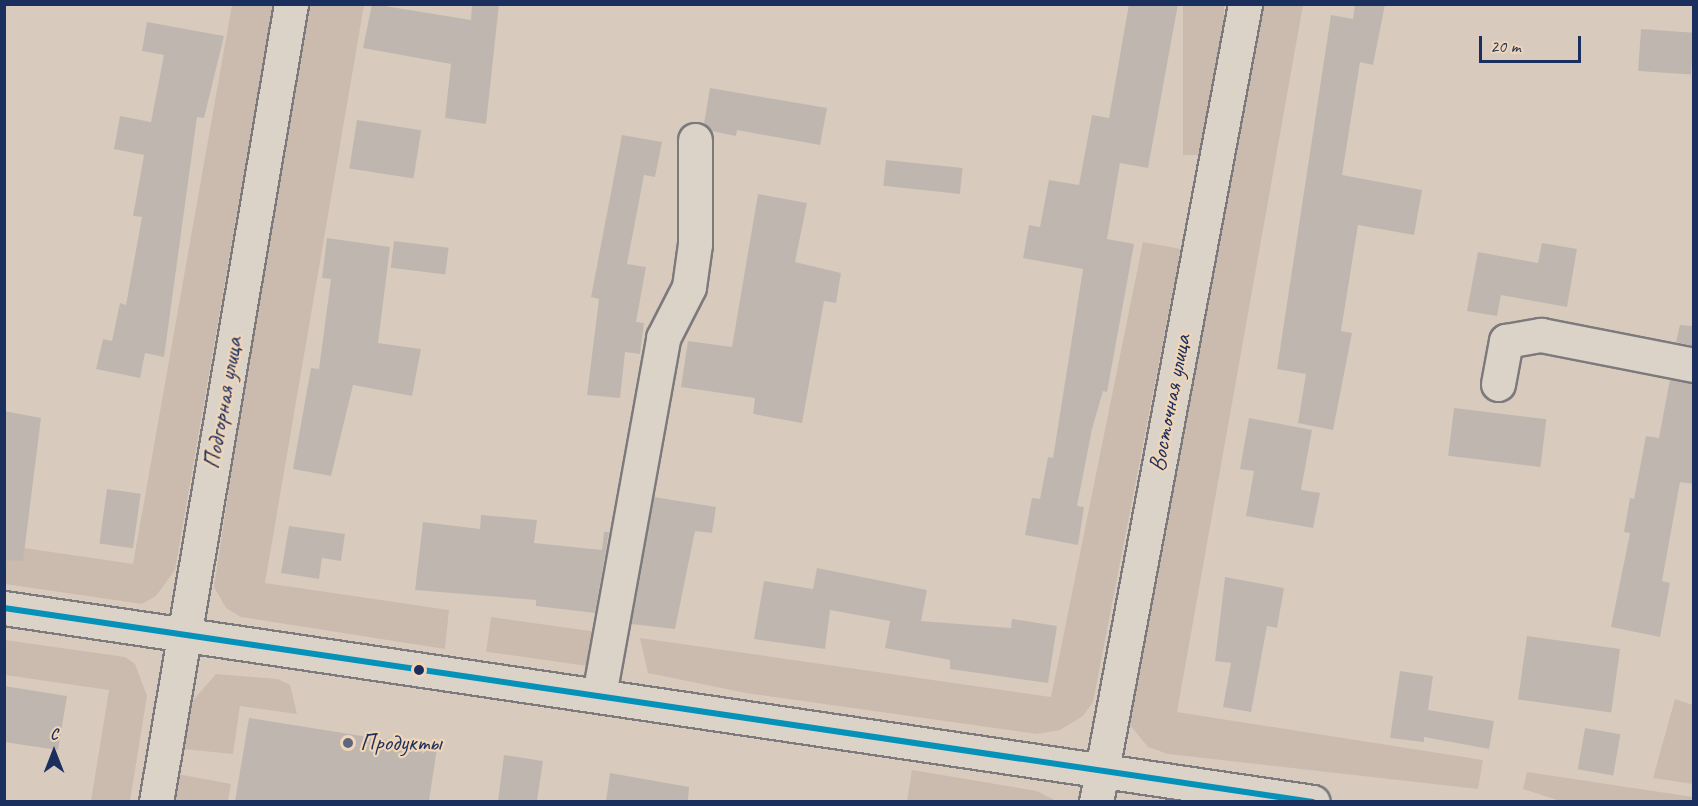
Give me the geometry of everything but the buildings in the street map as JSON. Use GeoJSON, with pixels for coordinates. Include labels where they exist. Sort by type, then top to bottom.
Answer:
{"type":"FeatureCollection","features":[{"type":"Feature","properties":{"kind":"street","name":"Подгорная улица"},"geometry":{"type":"LineString","coordinates":[[156,801],[291,4]]}},
{"type":"Feature","properties":{"kind":"street","name":"Восточная улица"},"geometry":{"type":"LineString","coordinates":[[1096,801],[1245,4]]}},
{"type":"Feature","properties":{"kind":"street"},"geometry":{"type":"LineString","coordinates":[[599,695],[663,338],[689,287],[695,244],[695,140]]}},
{"type":"Feature","properties":{"kind":"street"},"geometry":{"type":"LineString","coordinates":[[1498,384],[1506,341],[1541,336],[1694,365]]}},
{"type":"Feature","properties":{"kind":"street"},"geometry":{"type":"LineString","coordinates":[[4,608],[1102,768],[1313,801]]}},
{"type":"Feature","properties":{"kind":"shaded area"},"geometry":{"type":"Polygon","coordinates":[[[232,5],[273,5],[175,570],[156,596],[142,604],[5,584],[4,545],[133,564],[232,5]]]}},
{"type":"Feature","properties":{"kind":"shaded area"},"geometry":{"type":"Polygon","coordinates":[[[302,5],[364,5],[265,583],[449,610],[445,649],[241,617],[226,608],[214,587],[302,5]]]}},
{"type":"Feature","properties":{"kind":"shaded area"},"geometry":{"type":"Polygon","coordinates":[[[1183,5],[1224,5],[1224,155],[1183,155],[1183,5]]]}},
{"type":"Feature","properties":{"kind":"shaded area"},"geometry":{"type":"Polygon","coordinates":[[[1259,5],[1303,5],[1177,712],[1483,760],[1478,789],[1168,754],[1148,747],[1130,725],[1259,5]]]}},
{"type":"Feature","properties":{"kind":"shaded area"},"geometry":{"type":"Polygon","coordinates":[[[1143,242],[1181,249],[1093,702],[1083,716],[1060,730],[1037,734],[746,693],[648,673],[640,638],[1051,697],[1143,242]]]}},
{"type":"Feature","properties":{"kind":"shaded area"},"geometry":{"type":"Polygon","coordinates":[[[491,617],[594,631],[589,666],[486,652],[491,617]]]}},
{"type":"Feature","properties":{"kind":"shaded area"},"geometry":{"type":"Polygon","coordinates":[[[5,640],[125,657],[135,664],[147,696],[130,801],[91,801],[109,690],[5,675],[5,640]]]}},
{"type":"Feature","properties":{"kind":"shaded area"},"geometry":{"type":"Polygon","coordinates":[[[216,674],[278,679],[290,685],[297,714],[240,706],[233,754],[173,748],[181,714],[216,674]]]}},
{"type":"Feature","properties":{"kind":"shaded area"},"geometry":{"type":"Polygon","coordinates":[[[1675,699],[1693,705],[1693,784],[1653,778],[1675,699]]]}},
{"type":"Feature","properties":{"kind":"shaded area"},"geometry":{"type":"Polygon","coordinates":[[[912,770],[1037,791],[1056,801],[907,801],[912,770]]]}},
{"type":"Feature","properties":{"kind":"shaded area"},"geometry":{"type":"Polygon","coordinates":[[[1527,772],[1693,797],[1693,801],[1560,801],[1523,789],[1527,772]]]}},
{"type":"Feature","properties":{"kind":"shaded area"},"geometry":{"type":"Polygon","coordinates":[[[172,773],[231,784],[228,801],[167,802],[172,773]]]}},
{"type":"Feature","properties":{"kind":"transit line"},"geometry":{"type":"LineString","coordinates":[[4,608],[1313,802]]}},
{"type":"Feature","properties":{"kind":"place","name":"Продукты"},"geometry":{"type":"Point","coordinates":[348,743]}}]}
